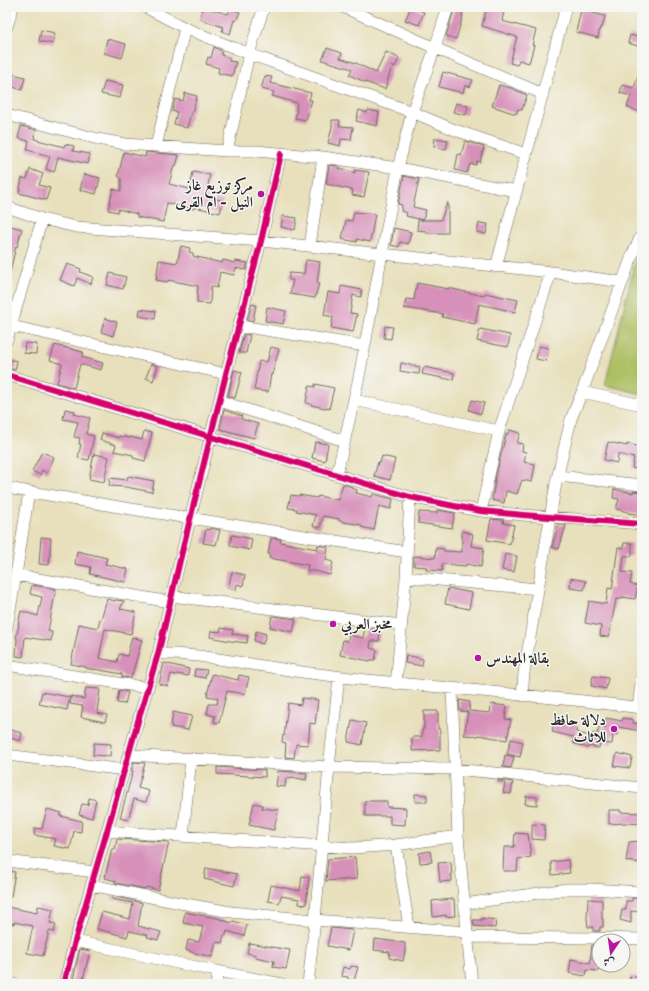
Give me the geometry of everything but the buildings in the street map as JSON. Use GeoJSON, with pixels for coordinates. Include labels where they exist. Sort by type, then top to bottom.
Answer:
{"type":"FeatureCollection","features":[{"type":"Feature","properties":{"kind":"street"},"geometry":{"type":"LineString","coordinates":[[7,27],[13,7]]}},
{"type":"Feature","properties":{"kind":"street"},"geometry":{"type":"LineString","coordinates":[[144,7],[185,28],[249,54],[412,112],[455,130],[526,154]]}},
{"type":"Feature","properties":{"kind":"street"},"geometry":{"type":"LineString","coordinates":[[227,151],[249,54],[264,7]]}},
{"type":"Feature","properties":{"kind":"street"},"geometry":{"type":"LineString","coordinates":[[343,7],[543,94]]}},
{"type":"Feature","properties":{"kind":"street"},"geometry":{"type":"LineString","coordinates":[[337,474],[359,377],[398,168],[412,112],[448,7]]}},
{"type":"Feature","properties":{"kind":"street"},"geometry":{"type":"LineString","coordinates":[[496,267],[543,94],[563,8]]}},
{"type":"Feature","properties":{"kind":"street"},"geometry":{"type":"LineString","coordinates":[[156,146],[185,28]]}},
{"type":"Feature","properties":{"kind":"street"},"geometry":{"type":"LineString","coordinates":[[7,115],[98,139],[125,144],[227,151],[256,151],[323,157],[398,168],[516,191]]}},
{"type":"Feature","properties":{"kind":"street"},"geometry":{"type":"LineString","coordinates":[[64,984],[75,940],[158,654],[170,599],[226,374],[240,326],[281,154]]}},
{"type":"Feature","properties":{"kind":"street"},"geometry":{"type":"LineString","coordinates":[[310,246],[323,157]]}},
{"type":"Feature","properties":{"kind":"street"},"geometry":{"type":"LineString","coordinates":[[7,207],[42,219],[76,227],[261,240],[551,272],[622,282]]}},
{"type":"Feature","properties":{"kind":"street"},"geometry":{"type":"LineString","coordinates":[[7,340],[9,326],[42,219]]}},
{"type":"Feature","properties":{"kind":"street"},"geometry":{"type":"LineString","coordinates":[[522,696],[524,673],[550,517],[571,419],[633,253],[642,235]]}},
{"type":"Feature","properties":{"kind":"street"},"geometry":{"type":"LineString","coordinates":[[481,511],[499,431],[551,272]]}},
{"type":"Feature","properties":{"kind":"street"},"geometry":{"type":"LineString","coordinates":[[9,326],[226,374]]}},
{"type":"Feature","properties":{"kind":"street"},"geometry":{"type":"LineString","coordinates":[[240,326],[365,346]]}},
{"type":"Feature","properties":{"kind":"street"},"geometry":{"type":"LineString","coordinates":[[7,375],[410,497],[481,511],[523,516],[642,524]]}},
{"type":"Feature","properties":{"kind":"street"},"geometry":{"type":"LineString","coordinates":[[582,392],[642,405]]}},
{"type":"Feature","properties":{"kind":"street"},"geometry":{"type":"LineString","coordinates":[[354,400],[499,431]]}},
{"type":"Feature","properties":{"kind":"street"},"geometry":{"type":"LineString","coordinates":[[220,401],[345,441]]}},
{"type":"Feature","properties":{"kind":"street"},"geometry":{"type":"LineString","coordinates":[[558,476],[642,485]]}},
{"type":"Feature","properties":{"kind":"street"},"geometry":{"type":"LineString","coordinates":[[7,488],[190,519],[407,552]]}},
{"type":"Feature","properties":{"kind":"street"},"geometry":{"type":"LineString","coordinates":[[7,628],[13,579],[29,492]]}},
{"type":"Feature","properties":{"kind":"street"},"geometry":{"type":"LineString","coordinates":[[396,684],[406,576],[410,497]]}},
{"type":"Feature","properties":{"kind":"street"},"geometry":{"type":"LineString","coordinates":[[406,576],[538,589]]}},
{"type":"Feature","properties":{"kind":"street"},"geometry":{"type":"LineString","coordinates":[[13,579],[170,599],[401,625]]}},
{"type":"Feature","properties":{"kind":"street"},"geometry":{"type":"LineString","coordinates":[[158,654],[199,656],[396,684],[584,701],[640,708],[642,675]]}},
{"type":"Feature","properties":{"kind":"street"},"geometry":{"type":"LineString","coordinates":[[7,665],[148,688]]}},
{"type":"Feature","properties":{"kind":"street"},"geometry":{"type":"LineString","coordinates":[[308,984],[339,677]]}},
{"type":"Feature","properties":{"kind":"street"},"geometry":{"type":"LineString","coordinates":[[452,689],[458,836],[472,984]]}},
{"type":"Feature","properties":{"kind":"street"},"geometry":{"type":"LineString","coordinates":[[7,755],[125,770]]}},
{"type":"Feature","properties":{"kind":"street"},"geometry":{"type":"LineString","coordinates":[[129,755],[329,767],[455,769],[642,788]]}},
{"type":"Feature","properties":{"kind":"street"},"geometry":{"type":"LineString","coordinates":[[183,836],[191,758]]}},
{"type":"Feature","properties":{"kind":"street"},"geometry":{"type":"LineString","coordinates":[[107,831],[353,848],[396,845],[458,836]]}},
{"type":"Feature","properties":{"kind":"street"},"geometry":{"type":"LineString","coordinates":[[396,845],[409,927]]}},
{"type":"Feature","properties":{"kind":"street"},"geometry":{"type":"LineString","coordinates":[[7,860],[95,872]]}},
{"type":"Feature","properties":{"kind":"street"},"geometry":{"type":"LineString","coordinates":[[91,885],[231,912],[409,927],[467,934],[642,939]]}},
{"type":"Feature","properties":{"kind":"street"},"geometry":{"type":"LineString","coordinates":[[464,904],[567,889],[642,892]]}},
{"type":"Feature","properties":{"kind":"street"},"geometry":{"type":"LineString","coordinates":[[75,940],[177,963],[282,984]]}},
{"type":"Feature","properties":{"kind":"street"},"geometry":{"type":"LineString","coordinates":[[216,984],[219,971]]}},
{"type":"Feature","properties":{"kind":"street"},"geometry":{"type":"LineString","coordinates":[[7,983],[14,984]]}},
{"type":"Feature","properties":{"kind":"green space"},"geometry":{"type":"Polygon","coordinates":[[[640,241],[642,242],[642,394],[605,385],[640,241]]]}},
{"type":"Feature","properties":{"kind":"cycle path"},"geometry":{"type":"LineString","coordinates":[[64,984],[75,941],[158,654],[226,374],[261,241],[281,154]]}},
{"type":"Feature","properties":{"kind":"cycle path"},"geometry":{"type":"LineString","coordinates":[[7,375],[410,497],[481,511],[642,524]]}},
{"type":"Feature","properties":{"kind":"place","name":"مركز توزيع غاز النيل - ام القرى"},"geometry":{"type":"Point","coordinates":[261,194]}},
{"type":"Feature","properties":{"kind":"place","name":"مخبز العربي"},"geometry":{"type":"Point","coordinates":[333,624]}},
{"type":"Feature","properties":{"kind":"place","name":"بقالة المهندس"},"geometry":{"type":"Point","coordinates":[478,658]}},
{"type":"Feature","properties":{"kind":"place","name":"دلالة حافظ للاثاث"},"geometry":{"type":"Point","coordinates":[614,729]}}]}
